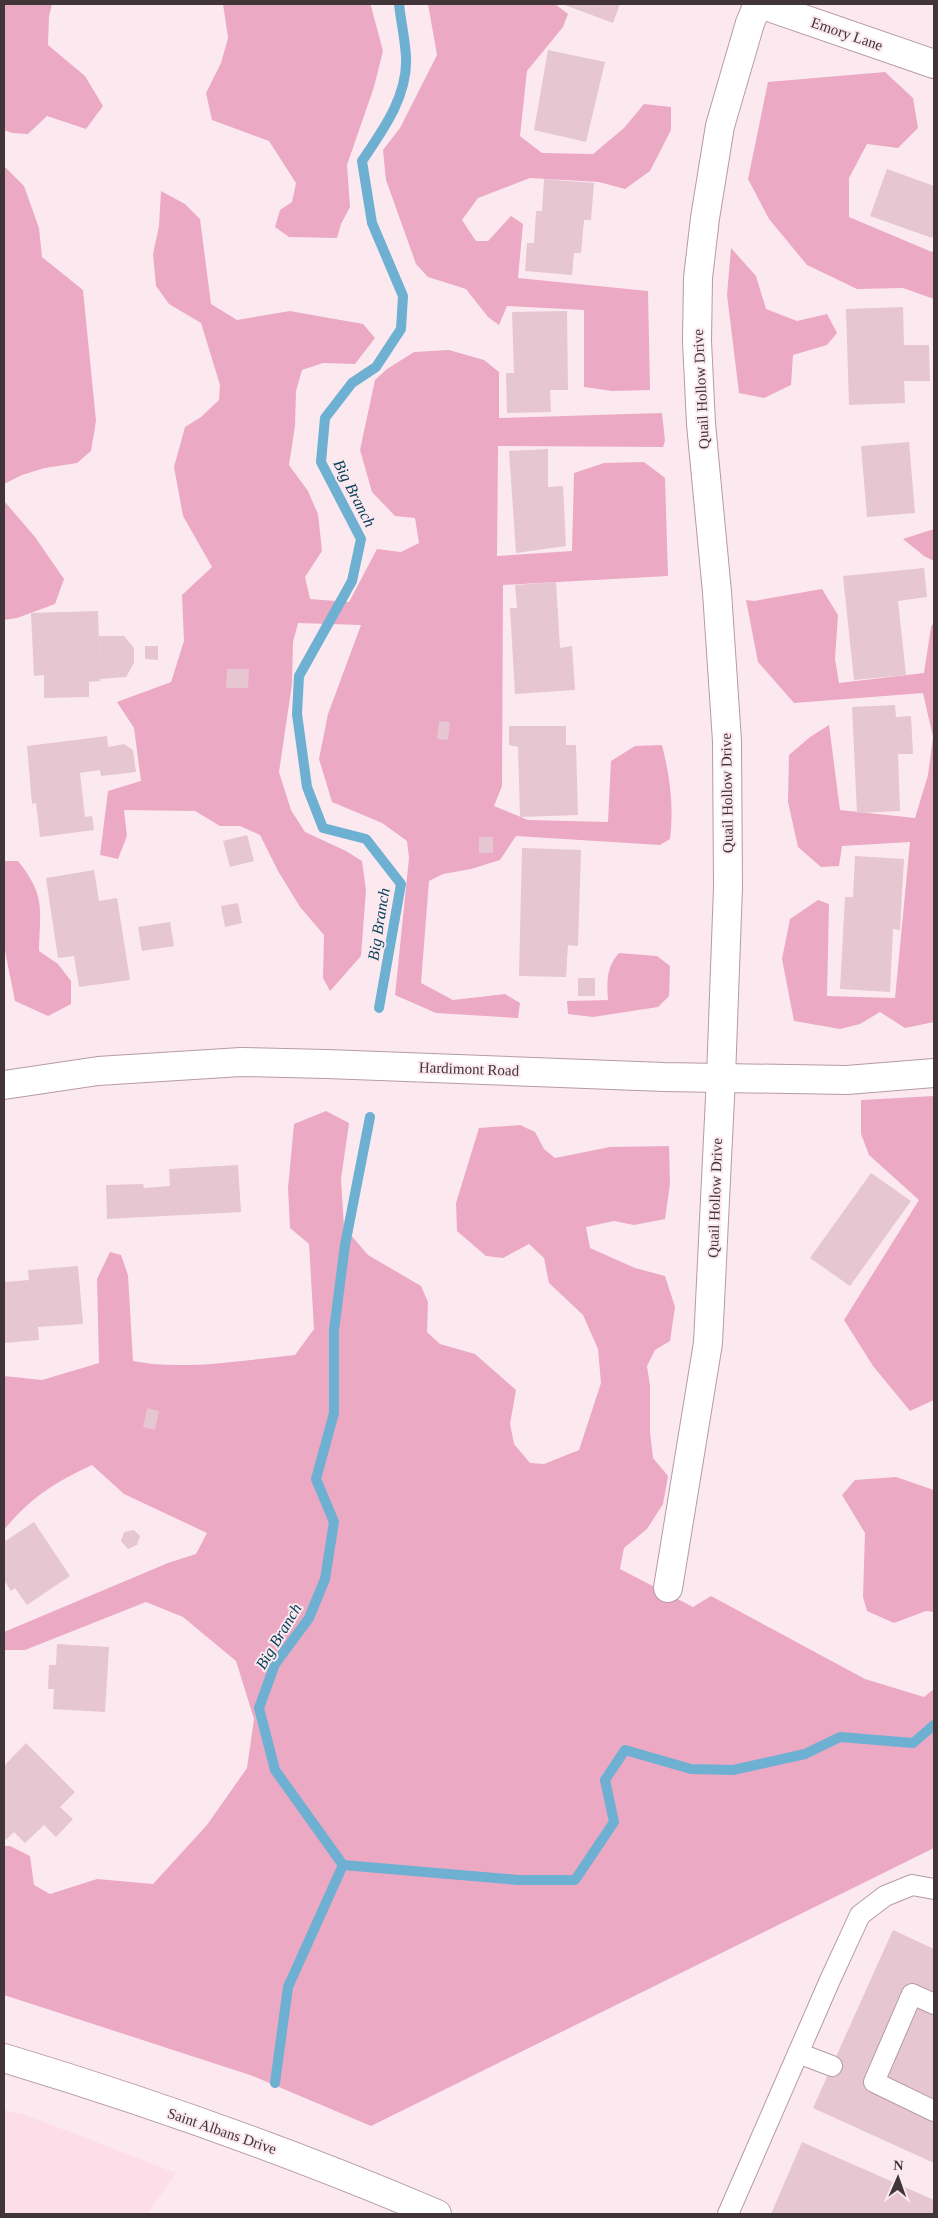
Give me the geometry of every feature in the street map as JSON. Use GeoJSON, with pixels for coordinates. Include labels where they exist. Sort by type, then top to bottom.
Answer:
{"type":"FeatureCollection","features":[{"type":"Feature","properties":{"kind":"street","name":"Emory Lane"},"geometry":{"type":"LineString","coordinates":[[759,4],[934,64]]}},
{"type":"Feature","properties":{"kind":"street","name":"Quail Hollow Drive"},"geometry":{"type":"LineString","coordinates":[[668,1588],[708,1343],[728,887],[727,741],[718,592],[701,424],[697,341],[698,278],[705,218],[720,126],[750,23],[759,4]]}},
{"type":"Feature","properties":{"kind":"street","name":"Hardimont Road"},"geometry":{"type":"LineString","coordinates":[[4,1085],[98,1072],[242,1062],[720,1078],[847,1080],[934,1073]]}},
{"type":"Feature","properties":{"kind":"street","name":"Saint Albans Drive"},"geometry":{"type":"LineString","coordinates":[[4,2058],[65,2076],[274,2149],[376,2188],[437,2214]]}},
{"type":"Feature","properties":{"kind":"lane"},"geometry":{"type":"LineString","coordinates":[[728,2214],[860,1915],[885,1896],[912,1885],[934,1889]]}},
{"type":"Feature","properties":{"kind":"lane"},"geometry":{"type":"LineString","coordinates":[[934,2004],[912,1994],[874,2082],[934,2111]]}},
{"type":"Feature","properties":{"kind":"lane"},"geometry":{"type":"LineString","coordinates":[[798,2053],[832,2066]]}},
{"type":"Feature","properties":{"kind":"shaded area"},"geometry":{"type":"Polygon","coordinates":[[[5,4],[52,4],[49,16],[48,45],[85,76],[103,106],[86,129],[47,116],[28,134],[12,133],[4,130],[5,4]]]}},
{"type":"Feature","properties":{"kind":"shaded area"},"geometry":{"type":"Polygon","coordinates":[[[223,4],[370,4],[371,6],[383,51],[374,87],[347,165],[350,207],[341,224],[337,238],[289,237],[275,227],[280,210],[292,202],[296,183],[269,141],[212,120],[206,93],[221,63],[228,38],[223,4]]]}},
{"type":"Feature","properties":{"kind":"shaded area"},"geometry":{"type":"Polygon","coordinates":[[[428,4],[555,4],[568,14],[563,27],[527,71],[520,136],[542,153],[593,154],[624,128],[644,104],[671,107],[671,130],[650,171],[625,189],[599,182],[530,178],[478,198],[462,220],[476,241],[488,241],[511,216],[523,224],[518,278],[648,291],[650,390],[612,391],[584,387],[584,310],[507,306],[499,325],[488,317],[466,289],[428,277],[416,264],[386,180],[383,150],[400,128],[437,55],[428,4]]]}},
{"type":"Feature","properties":{"kind":"shaded area"},"geometry":{"type":"Polygon","coordinates":[[[885,72],[913,98],[918,128],[898,148],[867,144],[849,178],[849,217],[932,252],[934,249],[934,299],[903,288],[857,289],[807,265],[769,219],[748,179],[768,82],[885,72]]]}},
{"type":"Feature","properties":{"kind":"shaded area"},"geometry":{"type":"Polygon","coordinates":[[[4,166],[24,186],[39,228],[42,257],[83,290],[96,421],[91,451],[77,463],[45,468],[22,475],[4,484],[4,166]]]}},
{"type":"Feature","properties":{"kind":"shaded area"},"geometry":{"type":"Polygon","coordinates":[[[161,191],[185,204],[200,219],[211,304],[237,320],[290,311],[363,324],[375,338],[355,364],[323,363],[302,370],[296,391],[295,426],[289,465],[308,491],[318,514],[322,551],[305,577],[310,599],[349,602],[377,549],[401,552],[419,543],[415,518],[395,516],[372,492],[360,450],[375,380],[387,369],[414,352],[449,350],[484,360],[499,372],[499,418],[662,413],[665,441],[663,447],[498,446],[497,556],[572,551],[574,473],[604,463],[644,462],[665,478],[668,576],[503,585],[502,786],[494,806],[528,820],[608,822],[611,761],[635,746],[662,745],[669,780],[671,803],[670,839],[660,845],[516,836],[500,860],[471,869],[443,874],[429,881],[421,983],[453,1000],[505,994],[520,1003],[518,1018],[436,1013],[395,995],[409,858],[407,841],[382,823],[332,802],[319,759],[328,714],[361,625],[298,623],[293,642],[292,684],[279,772],[291,810],[305,832],[346,851],[362,861],[366,890],[361,956],[330,991],[323,978],[324,935],[300,907],[278,871],[260,835],[240,826],[220,826],[195,811],[124,810],[127,836],[118,859],[100,855],[108,791],[141,781],[134,728],[117,702],[171,682],[184,641],[182,595],[212,567],[183,516],[174,467],[185,427],[201,417],[219,400],[220,385],[201,323],[169,304],[156,286],[153,254],[159,226],[161,191]]]}},
{"type":"Feature","properties":{"kind":"shaded area"},"geometry":{"type":"Polygon","coordinates":[[[731,248],[756,276],[766,309],[797,321],[827,314],[837,333],[827,345],[793,355],[791,385],[764,398],[739,393],[727,295],[731,248]]]}},
{"type":"Feature","properties":{"kind":"shaded area"},"geometry":{"type":"Polygon","coordinates":[[[4,489],[5,502],[35,537],[64,579],[55,604],[17,618],[4,620],[4,489]]]}},
{"type":"Feature","properties":{"kind":"shaded area"},"geometry":{"type":"Polygon","coordinates":[[[934,529],[934,561],[924,556],[903,539],[934,529]]]}},
{"type":"Feature","properties":{"kind":"shaded area"},"geometry":{"type":"Polygon","coordinates":[[[822,589],[838,615],[835,659],[839,683],[924,673],[931,627],[934,622],[934,1022],[905,1028],[880,1012],[860,1024],[840,1029],[794,1021],[782,959],[790,919],[818,900],[829,904],[827,996],[895,998],[910,842],[842,846],[839,866],[821,867],[798,847],[788,802],[789,755],[810,737],[829,725],[840,810],[915,818],[928,775],[933,737],[923,693],[794,703],[758,662],[746,600],[754,601],[822,589]]]}},
{"type":"Feature","properties":{"kind":"shaded area"},"geometry":{"type":"Polygon","coordinates":[[[4,861],[18,861],[27,873],[39,903],[39,951],[58,964],[71,981],[71,1004],[48,1016],[15,1001],[4,946],[4,861]]]}},
{"type":"Feature","properties":{"kind":"shaded area"},"geometry":{"type":"Polygon","coordinates":[[[619,953],[657,956],[670,966],[669,996],[658,1007],[593,1017],[568,1014],[567,1001],[608,1000],[610,969],[619,953]]]}},
{"type":"Feature","properties":{"kind":"shaded area"},"geometry":{"type":"Polygon","coordinates":[[[934,1096],[934,1400],[910,1411],[873,1366],[844,1320],[919,1200],[869,1155],[861,1134],[861,1100],[934,1096]]]}},
{"type":"Feature","properties":{"kind":"shaded area"},"geometry":{"type":"Polygon","coordinates":[[[326,1111],[349,1123],[341,1179],[344,1227],[368,1255],[421,1286],[428,1302],[427,1332],[440,1344],[475,1354],[516,1390],[510,1424],[514,1444],[530,1463],[544,1464],[579,1450],[601,1383],[598,1349],[583,1315],[549,1283],[544,1258],[529,1244],[503,1258],[486,1256],[457,1231],[456,1203],[479,1128],[520,1125],[535,1132],[544,1149],[555,1158],[610,1147],[669,1146],[670,1184],[665,1219],[634,1225],[614,1221],[586,1227],[590,1248],[635,1268],[665,1276],[675,1307],[670,1341],[655,1350],[647,1366],[650,1386],[650,1432],[653,1458],[668,1476],[663,1504],[647,1529],[624,1548],[620,1569],[693,1607],[711,1596],[865,1679],[924,1697],[934,1689],[934,1848],[371,2126],[253,2076],[4,1995],[4,1846],[10,1846],[30,1856],[34,1885],[50,1894],[97,1879],[153,1884],[207,1825],[247,1768],[254,1719],[236,1661],[183,1617],[146,1602],[25,1650],[4,1650],[4,1632],[168,1563],[196,1554],[207,1533],[124,1494],[92,1465],[44,1492],[24,1508],[4,1530],[4,1376],[42,1380],[99,1363],[97,1279],[110,1252],[121,1255],[128,1275],[133,1361],[152,1364],[192,1365],[295,1355],[314,1329],[309,1244],[290,1228],[288,1188],[294,1124],[326,1111]]]}},
{"type":"Feature","properties":{"kind":"shaded area"},"geometry":{"type":"Polygon","coordinates":[[[896,1477],[934,1490],[934,1612],[926,1611],[894,1623],[867,1611],[863,1597],[865,1533],[842,1495],[855,1480],[896,1477]]]}},
{"type":"Feature","properties":{"kind":"shaded area"},"geometry":{"type":"Polygon","coordinates":[[[4,2110],[26,2115],[176,2173],[147,2214],[4,2214],[4,2110]]]}},
{"type":"Feature","properties":{"kind":"building"},"geometry":{"type":"Polygon","coordinates":[[[562,4],[620,4],[613,23],[562,4]]]}},
{"type":"Feature","properties":{"kind":"building"},"geometry":{"type":"Polygon","coordinates":[[[548,50],[605,62],[586,142],[534,130],[548,50]]]}},
{"type":"Feature","properties":{"kind":"building"},"geometry":{"type":"Polygon","coordinates":[[[887,169],[934,186],[934,232],[932,238],[870,216],[887,169]]]}},
{"type":"Feature","properties":{"kind":"building"},"geometry":{"type":"Polygon","coordinates":[[[544,179],[594,183],[591,220],[584,220],[581,253],[574,253],[572,275],[525,271],[527,243],[534,243],[536,211],[542,211],[544,179]]]}},
{"type":"Feature","properties":{"kind":"building"},"geometry":{"type":"Polygon","coordinates":[[[903,307],[904,345],[929,345],[930,381],[904,381],[905,403],[849,405],[846,309],[903,307]]]}},
{"type":"Feature","properties":{"kind":"building"},"geometry":{"type":"Polygon","coordinates":[[[567,311],[568,390],[550,390],[551,412],[507,413],[506,373],[514,373],[512,312],[567,311]]]}},
{"type":"Feature","properties":{"kind":"building"},"geometry":{"type":"Polygon","coordinates":[[[909,442],[915,513],[867,517],[861,446],[909,442]]]}},
{"type":"Feature","properties":{"kind":"building"},"geometry":{"type":"Polygon","coordinates":[[[548,449],[548,487],[563,486],[566,546],[516,553],[509,451],[548,449]]]}},
{"type":"Feature","properties":{"kind":"building"},"geometry":{"type":"Polygon","coordinates":[[[924,568],[927,597],[898,601],[906,675],[854,680],[843,576],[924,568]]]}},
{"type":"Feature","properties":{"kind":"building"},"geometry":{"type":"Polygon","coordinates":[[[556,582],[560,648],[572,646],[575,690],[515,694],[510,608],[517,608],[515,585],[556,582]]]}},
{"type":"Feature","properties":{"kind":"building"},"geometry":{"type":"Polygon","coordinates":[[[98,611],[100,676],[99,636],[124,636],[134,648],[134,663],[126,677],[89,682],[89,697],[44,698],[44,675],[34,676],[31,613],[98,611]]]}},
{"type":"Feature","properties":{"kind":"building"},"geometry":{"type":"Polygon","coordinates":[[[145,646],[158,646],[158,660],[145,659],[145,646]]]}},
{"type":"Feature","properties":{"kind":"building"},"geometry":{"type":"Polygon","coordinates":[[[227,669],[249,669],[248,688],[226,688],[227,669]]]}},
{"type":"Feature","properties":{"kind":"building"},"geometry":{"type":"Polygon","coordinates":[[[895,705],[896,717],[911,716],[913,754],[898,754],[900,811],[857,813],[852,707],[895,705]]]}},
{"type":"Feature","properties":{"kind":"building"},"geometry":{"type":"Polygon","coordinates":[[[439,721],[450,722],[448,740],[437,739],[439,721]]]}},
{"type":"Feature","properties":{"kind":"building"},"geometry":{"type":"Polygon","coordinates":[[[509,726],[566,726],[566,745],[576,745],[578,815],[520,817],[518,747],[509,745],[509,726]]]}},
{"type":"Feature","properties":{"kind":"building"},"geometry":{"type":"Polygon","coordinates":[[[107,736],[108,747],[124,744],[133,750],[136,772],[101,776],[100,770],[80,773],[85,817],[92,816],[94,830],[40,837],[36,803],[32,804],[27,746],[107,736]]]}},
{"type":"Feature","properties":{"kind":"building"},"geometry":{"type":"Polygon","coordinates":[[[247,835],[254,861],[230,867],[223,841],[247,835]]]}},
{"type":"Feature","properties":{"kind":"building"},"geometry":{"type":"Polygon","coordinates":[[[479,837],[493,837],[493,853],[479,853],[479,837]]]}},
{"type":"Feature","properties":{"kind":"building"},"geometry":{"type":"Polygon","coordinates":[[[522,848],[581,850],[578,946],[568,945],[566,977],[519,976],[522,848]]]}},
{"type":"Feature","properties":{"kind":"building"},"geometry":{"type":"Polygon","coordinates":[[[855,856],[904,859],[900,930],[893,929],[890,992],[840,989],[845,897],[853,897],[855,856]]]}},
{"type":"Feature","properties":{"kind":"building"},"geometry":{"type":"Polygon","coordinates":[[[94,870],[99,901],[117,898],[130,980],[79,987],[74,956],[58,958],[46,878],[94,870]]]}},
{"type":"Feature","properties":{"kind":"building"},"geometry":{"type":"Polygon","coordinates":[[[238,903],[242,923],[225,927],[221,906],[238,903]]]}},
{"type":"Feature","properties":{"kind":"building"},"geometry":{"type":"Polygon","coordinates":[[[170,922],[174,946],[142,951],[138,927],[170,922]]]}},
{"type":"Feature","properties":{"kind":"building"},"geometry":{"type":"Polygon","coordinates":[[[578,978],[595,978],[595,996],[578,996],[578,978]]]}},
{"type":"Feature","properties":{"kind":"building"},"geometry":{"type":"Polygon","coordinates":[[[238,1165],[241,1212],[107,1219],[106,1185],[143,1184],[144,1188],[170,1186],[169,1169],[238,1165]]]}},
{"type":"Feature","properties":{"kind":"building"},"geometry":{"type":"Polygon","coordinates":[[[871,1173],[911,1201],[850,1286],[810,1258],[871,1173]]]}},
{"type":"Feature","properties":{"kind":"building"},"geometry":{"type":"Polygon","coordinates":[[[78,1266],[83,1324],[38,1327],[39,1340],[4,1343],[4,1282],[29,1280],[28,1270],[78,1266]]]}},
{"type":"Feature","properties":{"kind":"building"},"geometry":{"type":"Polygon","coordinates":[[[147,1408],[159,1411],[155,1430],[143,1427],[147,1408]]]}},
{"type":"Feature","properties":{"kind":"building"},"geometry":{"type":"Polygon","coordinates":[[[34,1522],[70,1576],[27,1605],[15,1588],[11,1591],[4,1580],[4,1542],[34,1522]]]}},
{"type":"Feature","properties":{"kind":"building"},"geometry":{"type":"Polygon","coordinates":[[[134,1530],[140,1536],[137,1545],[128,1549],[121,1541],[124,1532],[134,1530]]]}},
{"type":"Feature","properties":{"kind":"building"},"geometry":{"type":"Polygon","coordinates":[[[57,1644],[109,1647],[105,1712],[53,1709],[54,1689],[48,1689],[49,1665],[56,1665],[57,1644]]]}},
{"type":"Feature","properties":{"kind":"building"},"geometry":{"type":"Polygon","coordinates":[[[26,1743],[75,1792],[60,1807],[73,1819],[56,1837],[44,1825],[25,1843],[14,1832],[6,1840],[4,1837],[4,1766],[26,1743]]]}},
{"type":"Feature","properties":{"kind":"building"},"geometry":{"type":"Polygon","coordinates":[[[893,1930],[934,1949],[934,2163],[813,2108],[893,1930]]]}},
{"type":"Feature","properties":{"kind":"building"},"geometry":{"type":"Polygon","coordinates":[[[802,2142],[934,2200],[934,2214],[771,2214],[802,2142]]]}},
{"type":"Feature","properties":{"kind":"waterway","name":"Big Branch"},"geometry":{"type":"LineString","coordinates":[[379,1008],[401,884],[366,839],[323,828],[307,787],[297,714],[299,676],[352,581],[361,539],[321,462],[325,418],[352,383],[376,367],[401,329],[403,296],[372,223],[362,161],[386,125],[403,85],[406,57],[399,4]]}},
{"type":"Feature","properties":{"kind":"waterway","name":"Big Branch"},"geometry":{"type":"LineString","coordinates":[[343,1865],[275,1770],[259,1708],[275,1664],[309,1618],[325,1579],[334,1522],[316,1479],[334,1413],[334,1330],[345,1245],[370,1117]]}},
{"type":"Feature","properties":{"kind":"waterway"},"geometry":{"type":"LineString","coordinates":[[343,1865],[518,1880],[575,1880],[614,1822],[605,1780],[625,1750],[691,1769],[733,1770],[805,1754],[840,1737],[913,1743],[934,1725]]}},
{"type":"Feature","properties":{"kind":"waterway","name":"Big Branch"},"geometry":{"type":"LineString","coordinates":[[275,2083],[288,1987],[343,1865]]}}]}
